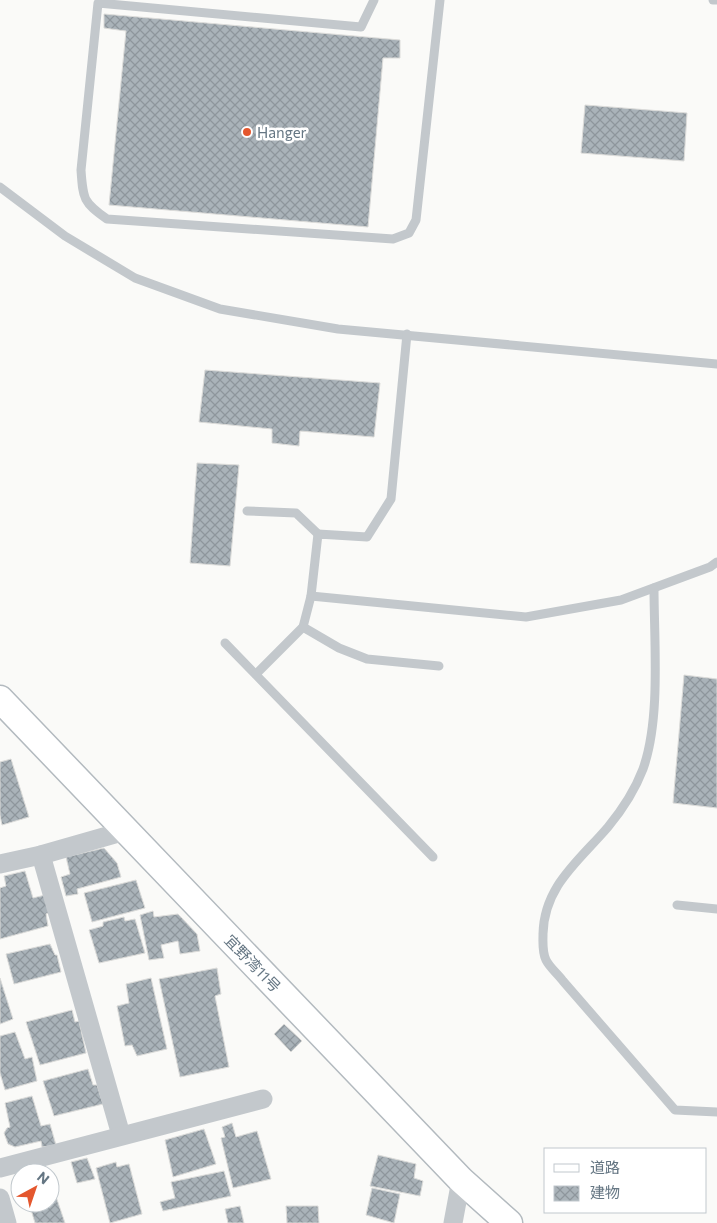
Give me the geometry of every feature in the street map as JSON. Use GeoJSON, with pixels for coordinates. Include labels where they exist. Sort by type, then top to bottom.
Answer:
{"type":"FeatureCollection","features":[{"type":"Feature","properties":{"kind":"street","name":"宜野湾11号"},"geometry":{"type":"LineString","coordinates":[[0,699],[462,1180],[509,1223]]}},
{"type":"Feature","properties":{"kind":"street"},"geometry":{"type":"LineString","coordinates":[[0,864],[41,855],[126,831]]}},
{"type":"Feature","properties":{"kind":"street"},"geometry":{"type":"LineString","coordinates":[[41,855],[121,1135]]}},
{"type":"Feature","properties":{"kind":"street"},"geometry":{"type":"LineString","coordinates":[[0,1168],[263,1099]]}},
{"type":"Feature","properties":{"kind":"street"},"geometry":{"type":"LineString","coordinates":[[453,1223],[462,1180]]}},
{"type":"Feature","properties":{"kind":"street"},"geometry":{"type":"LineString","coordinates":[[0,1198],[7,1223]]}},
{"type":"Feature","properties":{"kind":"lane"},"geometry":{"type":"LineString","coordinates":[[374,0],[361,27],[98,3],[81,170],[83,196],[91,207],[107,219],[392,240],[409,233],[416,220],[440,0]]}},
{"type":"Feature","properties":{"kind":"lane"},"geometry":{"type":"LineString","coordinates":[[0,187],[65,236],[134,278],[220,309],[338,329],[717,364]]}},
{"type":"Feature","properties":{"kind":"lane"},"geometry":{"type":"LineString","coordinates":[[248,510],[296,513],[318,534],[367,537],[391,500],[407,334]]}},
{"type":"Feature","properties":{"kind":"lane"},"geometry":{"type":"LineString","coordinates":[[256,674],[303,627],[311,596],[318,534]]}},
{"type":"Feature","properties":{"kind":"lane"},"geometry":{"type":"LineString","coordinates":[[311,596],[526,617],[621,600],[710,567],[717,562]]}},
{"type":"Feature","properties":{"kind":"lane"},"geometry":{"type":"LineString","coordinates":[[654,588],[653,698],[650,738],[643,769],[624,805],[609,826],[561,879],[549,898],[543,922],[542,948],[546,960],[563,981],[676,1110],[717,1112]]}},
{"type":"Feature","properties":{"kind":"lane"},"geometry":{"type":"LineString","coordinates":[[303,627],[339,648],[367,659],[439,666]]}},
{"type":"Feature","properties":{"kind":"lane"},"geometry":{"type":"LineString","coordinates":[[225,642],[433,857]]}},
{"type":"Feature","properties":{"kind":"lane"},"geometry":{"type":"LineString","coordinates":[[677,905],[717,909]]}},
{"type":"Feature","properties":{"kind":"building","name":"Hanger"},"geometry":{"type":"Polygon","coordinates":[[[104,14],[400,40],[400,58],[383,58],[368,227],[109,205],[126,31],[104,28],[104,14]]]}},
{"type":"Feature","properties":{"kind":"building"},"geometry":{"type":"Polygon","coordinates":[[[585,105],[687,113],[684,161],[581,153],[585,105]]]}},
{"type":"Feature","properties":{"kind":"building"},"geometry":{"type":"Polygon","coordinates":[[[205,370],[380,383],[374,437],[300,431],[299,446],[272,443],[272,429],[199,422],[205,370]]]}},
{"type":"Feature","properties":{"kind":"building"},"geometry":{"type":"Polygon","coordinates":[[[197,463],[239,465],[230,566],[190,563],[197,463]]]}},
{"type":"Feature","properties":{"kind":"building"},"geometry":{"type":"Polygon","coordinates":[[[684,675],[717,679],[717,808],[673,803],[684,675]]]}},
{"type":"Feature","properties":{"kind":"building"},"geometry":{"type":"Polygon","coordinates":[[[11,759],[29,817],[2,825],[0,815],[0,762],[11,759]]]}},
{"type":"Feature","properties":{"kind":"building"},"geometry":{"type":"Polygon","coordinates":[[[104,848],[117,863],[121,877],[77,889],[78,894],[66,896],[61,877],[70,874],[66,857],[104,848]]]}},
{"type":"Feature","properties":{"kind":"building"},"geometry":{"type":"Polygon","coordinates":[[[25,871],[33,898],[45,895],[50,912],[46,914],[48,926],[0,939],[0,888],[6,886],[4,876],[25,871]]]}},
{"type":"Feature","properties":{"kind":"building"},"geometry":{"type":"Polygon","coordinates":[[[136,880],[145,908],[92,922],[84,893],[136,880]]]}},
{"type":"Feature","properties":{"kind":"building"},"geometry":{"type":"Polygon","coordinates":[[[153,911],[154,917],[178,914],[197,934],[200,951],[180,954],[178,941],[161,945],[164,958],[149,960],[140,915],[153,911]]]}},
{"type":"Feature","properties":{"kind":"building"},"geometry":{"type":"Polygon","coordinates":[[[124,917],[125,921],[135,919],[145,953],[99,963],[89,930],[103,926],[103,922],[124,917]]]}},
{"type":"Feature","properties":{"kind":"building"},"geometry":{"type":"Polygon","coordinates":[[[50,944],[55,955],[57,955],[61,972],[14,984],[6,954],[50,944]]]}},
{"type":"Feature","properties":{"kind":"building"},"geometry":{"type":"Polygon","coordinates":[[[217,968],[221,994],[215,996],[229,1067],[180,1077],[159,979],[217,968]]]}},
{"type":"Feature","properties":{"kind":"building"},"geometry":{"type":"Polygon","coordinates":[[[0,978],[13,1019],[0,1024],[0,978]]]}},
{"type":"Feature","properties":{"kind":"building"},"geometry":{"type":"Polygon","coordinates":[[[151,978],[167,1049],[137,1056],[132,1045],[125,1046],[117,1006],[129,1003],[126,984],[151,978]]]}},
{"type":"Feature","properties":{"kind":"building"},"geometry":{"type":"Polygon","coordinates":[[[72,1010],[75,1022],[79,1021],[86,1053],[40,1065],[26,1022],[72,1010]]]}},
{"type":"Feature","properties":{"kind":"building"},"geometry":{"type":"Polygon","coordinates":[[[284,1024],[302,1041],[291,1052],[274,1034],[284,1024]]]}},
{"type":"Feature","properties":{"kind":"building"},"geometry":{"type":"Polygon","coordinates":[[[15,1032],[25,1059],[32,1057],[37,1081],[5,1090],[0,1073],[0,1036],[15,1032]]]}},
{"type":"Feature","properties":{"kind":"building"},"geometry":{"type":"Polygon","coordinates":[[[88,1069],[93,1085],[97,1085],[103,1104],[54,1116],[43,1081],[88,1069]]]}},
{"type":"Feature","properties":{"kind":"building"},"geometry":{"type":"Polygon","coordinates":[[[32,1096],[41,1126],[50,1124],[56,1145],[42,1147],[41,1141],[15,1147],[8,1144],[4,1133],[10,1127],[5,1103],[32,1096]]]}},
{"type":"Feature","properties":{"kind":"building"},"geometry":{"type":"Polygon","coordinates":[[[232,1123],[236,1137],[257,1131],[271,1179],[233,1188],[221,1138],[225,1137],[222,1127],[232,1123]]]}},
{"type":"Feature","properties":{"kind":"building"},"geometry":{"type":"Polygon","coordinates":[[[204,1129],[216,1164],[173,1177],[165,1140],[204,1129]]]}},
{"type":"Feature","properties":{"kind":"building"},"geometry":{"type":"Polygon","coordinates":[[[378,1155],[416,1164],[414,1178],[423,1181],[420,1196],[370,1186],[378,1155]]]}},
{"type":"Feature","properties":{"kind":"building"},"geometry":{"type":"Polygon","coordinates":[[[87,1158],[95,1179],[77,1183],[71,1162],[87,1158]]]}},
{"type":"Feature","properties":{"kind":"building"},"geometry":{"type":"Polygon","coordinates":[[[116,1162],[117,1167],[129,1164],[142,1214],[110,1223],[96,1168],[116,1162]]]}},
{"type":"Feature","properties":{"kind":"building"},"geometry":{"type":"Polygon","coordinates":[[[224,1171],[231,1196],[163,1211],[160,1202],[175,1198],[171,1182],[224,1171]]]}},
{"type":"Feature","properties":{"kind":"building"},"geometry":{"type":"Polygon","coordinates":[[[372,1188],[400,1194],[394,1223],[366,1215],[372,1188]]]}},
{"type":"Feature","properties":{"kind":"building"},"geometry":{"type":"Polygon","coordinates":[[[240,1206],[244,1223],[228,1223],[225,1209],[240,1206]]]}},
{"type":"Feature","properties":{"kind":"building"},"geometry":{"type":"Polygon","coordinates":[[[286,1206],[318,1206],[319,1223],[287,1223],[286,1206]]]}},
{"type":"Feature","properties":{"kind":"building"},"geometry":{"type":"Polygon","coordinates":[[[60,1208],[65,1223],[35,1223],[32,1213],[60,1213],[60,1208]]]}},
{"type":"Feature","properties":{"kind":"place","name":"Hanger"},"geometry":{"type":"Point","coordinates":[247,132]}}]}
